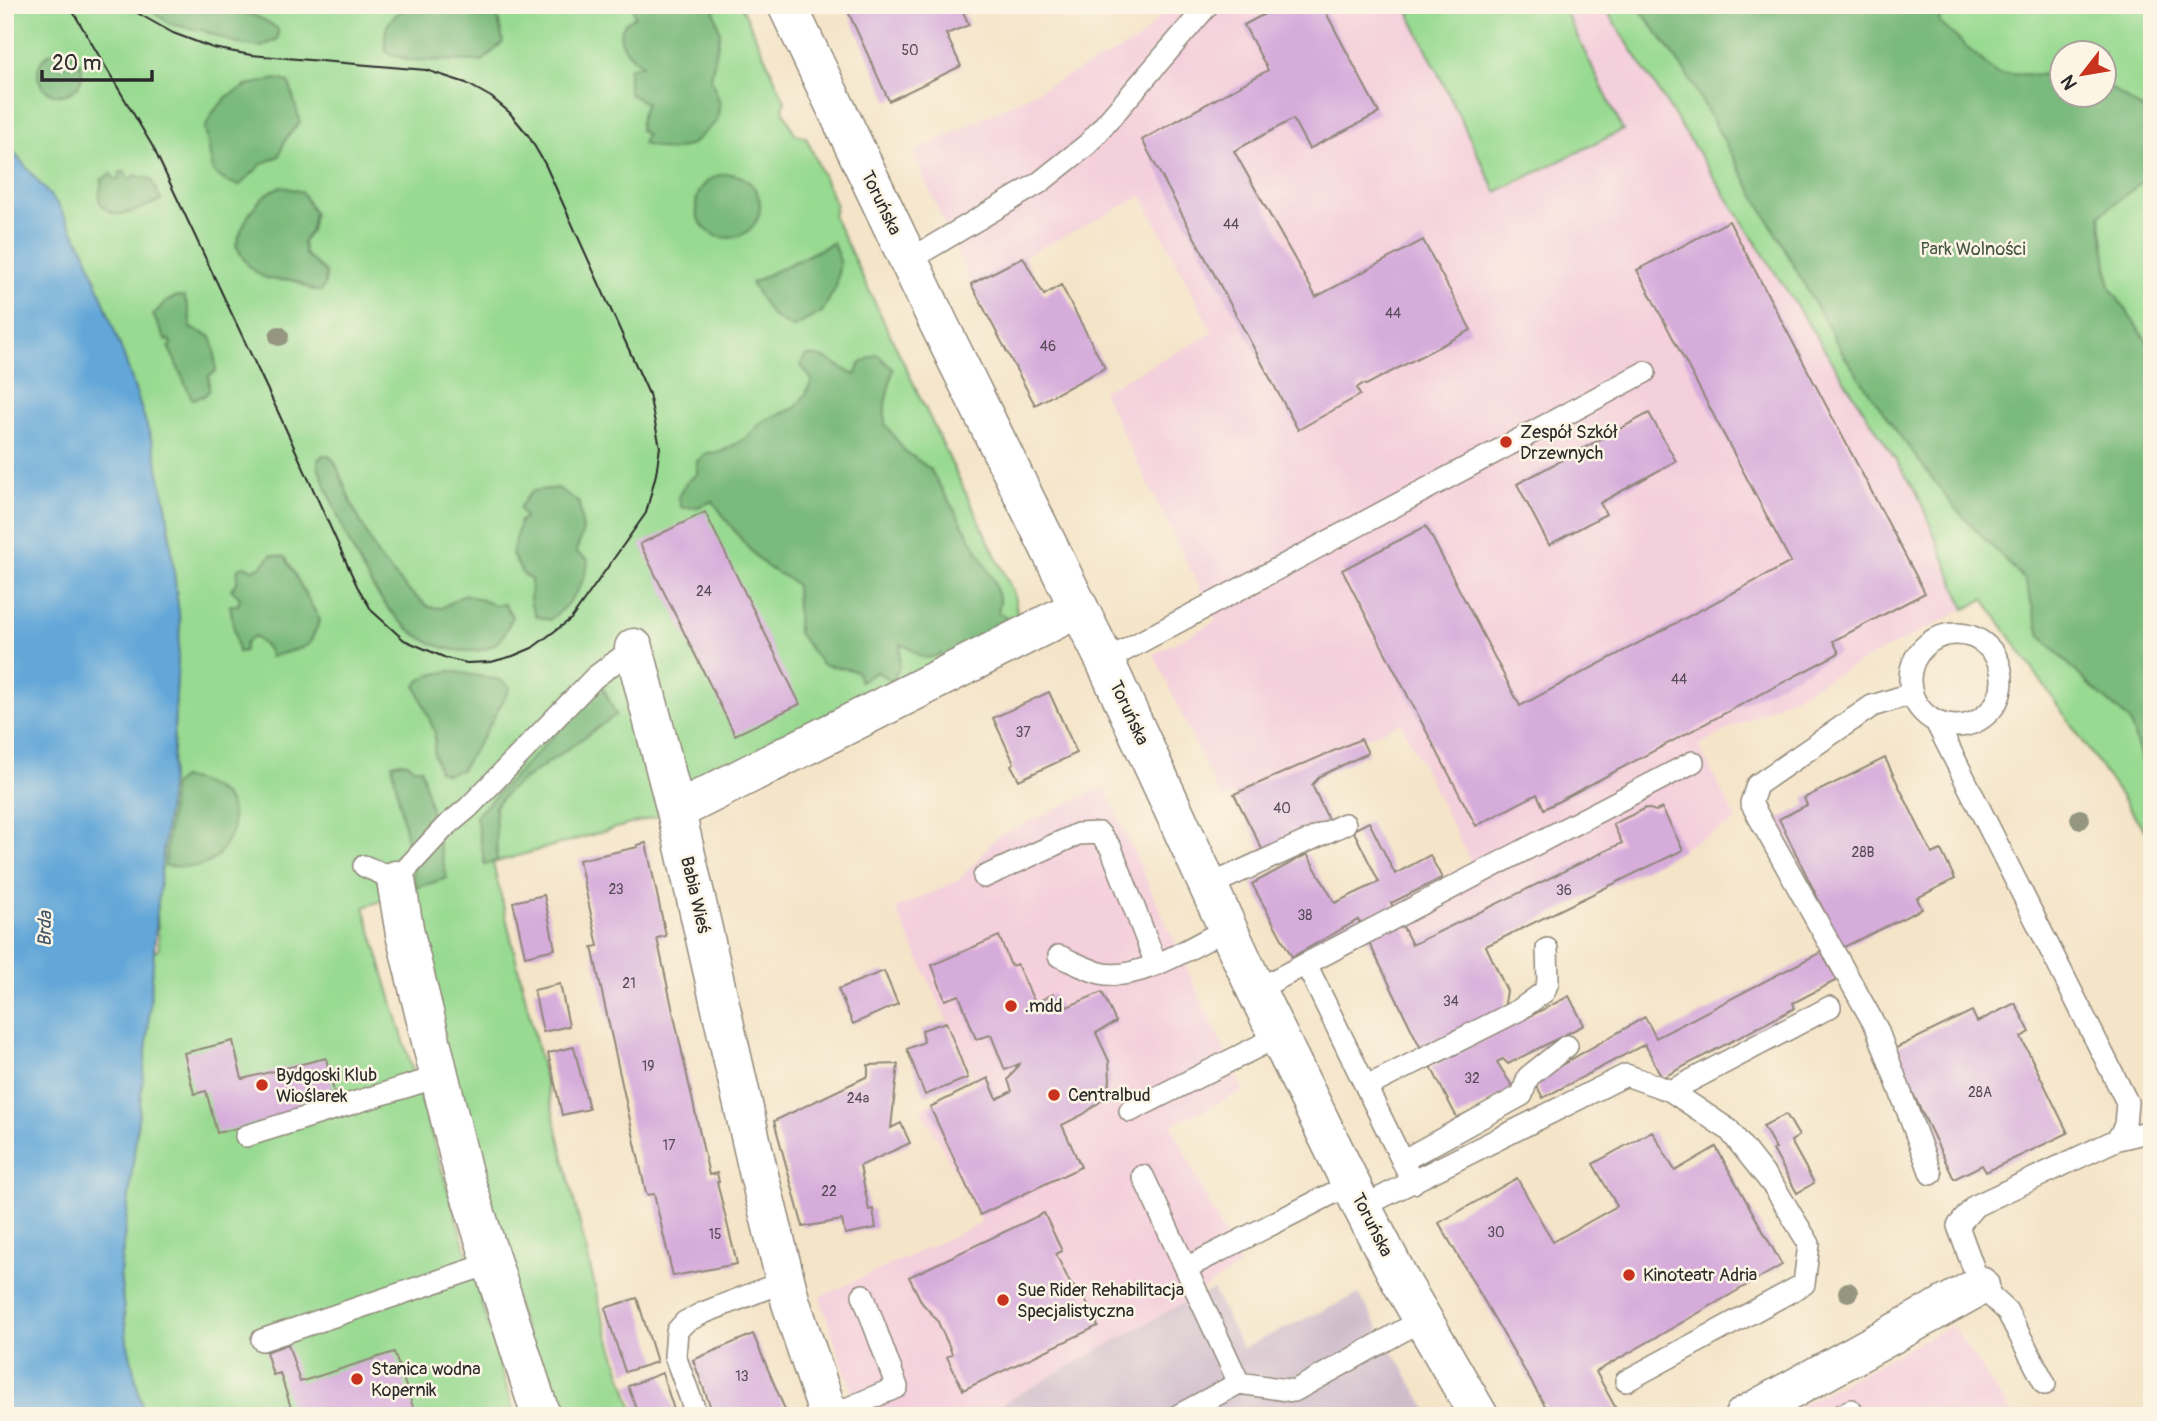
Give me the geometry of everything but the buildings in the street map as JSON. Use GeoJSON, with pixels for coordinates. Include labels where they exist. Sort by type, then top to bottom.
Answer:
{"type":"FeatureCollection","features":[{"type":"Feature","properties":{"kind":"street","name":"Toruńska"},"geometry":{"type":"LineString","coordinates":[[787,5],[1105,661],[1279,1037],[1422,1320],[1479,1416]]}},
{"type":"Feature","properties":{"kind":"street"},"geometry":{"type":"LineString","coordinates":[[676,811],[1079,608]]}},
{"type":"Feature","properties":{"kind":"street","name":"Babia Wieś"},"geometry":{"type":"LineString","coordinates":[[634,648],[676,811],[785,1281],[829,1416]]}},
{"type":"Feature","properties":{"kind":"street"},"geometry":{"type":"LineString","coordinates":[[380,873],[405,934],[463,1173],[541,1416]]}},
{"type":"Feature","properties":{"kind":"street"},"geometry":{"type":"LineString","coordinates":[[1744,1416],[1980,1286]]}},
{"type":"Feature","properties":{"kind":"lane"},"geometry":{"type":"LineString","coordinates":[[909,260],[1039,183],[1088,144],[1208,5]]}},
{"type":"Feature","properties":{"kind":"lane"},"geometry":{"type":"LineString","coordinates":[[1105,661],[1644,372]]}},
{"type":"Feature","properties":{"kind":"lane"},"geometry":{"type":"LineString","coordinates":[[1948,634],[1979,640],[1991,649],[1999,663],[2002,679],[2000,694],[1993,709],[1982,719],[1967,725],[1951,727],[1936,722],[1917,706],[1911,694],[1909,679],[1913,663],[1921,649],[1948,634]]}},
{"type":"Feature","properties":{"kind":"lane"},"geometry":{"type":"LineString","coordinates":[[380,873],[468,808],[595,677],[634,648]]}},
{"type":"Feature","properties":{"kind":"lane"},"geometry":{"type":"LineString","coordinates":[[1911,694],[1872,706],[1757,785],[1751,803],[1877,1029],[1931,1174]]}},
{"type":"Feature","properties":{"kind":"lane"},"geometry":{"type":"LineString","coordinates":[[1936,722],[2127,1102],[2125,1125],[2118,1139]]}},
{"type":"Feature","properties":{"kind":"lane"},"geometry":{"type":"LineString","coordinates":[[1256,990],[1693,762]]}},
{"type":"Feature","properties":{"kind":"lane"},"geometry":{"type":"LineString","coordinates":[[1208,886],[1345,824]]}},
{"type":"Feature","properties":{"kind":"lane"},"geometry":{"type":"LineString","coordinates":[[984,877],[1078,834],[1098,833],[1111,848],[1156,964]]}},
{"type":"Feature","properties":{"kind":"lane"},"geometry":{"type":"LineString","coordinates":[[1059,956],[1102,974],[1127,973],[1156,964],[1228,928]]}},
{"type":"Feature","properties":{"kind":"lane"},"geometry":{"type":"LineString","coordinates":[[1366,1087],[1519,1010],[1544,992],[1548,982],[1547,949]]}},
{"type":"Feature","properties":{"kind":"lane"},"geometry":{"type":"LineString","coordinates":[[1306,964],[1413,1183]]}},
{"type":"Feature","properties":{"kind":"lane"},"geometry":{"type":"LineString","coordinates":[[1671,1091],[1830,1007]]}},
{"type":"Feature","properties":{"kind":"lane"},"geometry":{"type":"LineString","coordinates":[[1130,1111],[1279,1037]]}},
{"type":"Feature","properties":{"kind":"lane"},"geometry":{"type":"LineString","coordinates":[[1402,1161],[1522,1095],[1528,1077],[1567,1046]]}},
{"type":"Feature","properties":{"kind":"lane"},"geometry":{"type":"LineString","coordinates":[[1186,1268],[1357,1196],[1413,1183],[1626,1075],[1671,1091],[1729,1130],[1776,1188],[1809,1244],[1804,1283],[1626,1381]]}},
{"type":"Feature","properties":{"kind":"lane"},"geometry":{"type":"LineString","coordinates":[[246,1136],[441,1076]]}},
{"type":"Feature","properties":{"kind":"lane"},"geometry":{"type":"LineString","coordinates":[[2045,1384],[2007,1311],[1980,1286],[1958,1226],[1975,1206],[2118,1139],[2152,1131]]}},
{"type":"Feature","properties":{"kind":"lane"},"geometry":{"type":"LineString","coordinates":[[1143,1176],[1239,1383]]}},
{"type":"Feature","properties":{"kind":"lane"},"geometry":{"type":"LineString","coordinates":[[262,1340],[492,1263]]}},
{"type":"Feature","properties":{"kind":"lane"},"geometry":{"type":"LineString","coordinates":[[697,1416],[675,1356],[677,1331],[685,1322],[703,1313],[785,1281]]}},
{"type":"Feature","properties":{"kind":"lane"},"geometry":{"type":"LineString","coordinates":[[829,1416],[897,1387],[863,1295]]}},
{"type":"Feature","properties":{"kind":"lane"},"geometry":{"type":"LineString","coordinates":[[1177,1416],[1239,1383],[1294,1391],[1422,1320]]}},
{"type":"Feature","properties":{"kind":"shaded area","name":"Zespół Szkół Drzewnych"},"geometry":{"type":"Polygon","coordinates":[[[1170,5],[1603,5],[1917,493],[1965,609],[1698,745],[1737,821],[1393,992],[1358,920],[1471,863],[1401,723],[1221,800],[1154,654],[1216,621],[1102,391],[1213,333],[1142,196],[971,284],[913,153],[1138,41],[1170,5]]]}},
{"type":"Feature","properties":{"kind":"shaded area"},"geometry":{"type":"Polygon","coordinates":[[[1104,787],[1243,1091],[1172,1125],[1239,1266],[1183,1303],[980,1416],[860,1416],[820,1297],[982,1223],[921,1108],[976,1083],[896,909],[959,880],[998,836],[1104,787]]]}},
{"type":"Feature","properties":{"kind":"shaded area"},"geometry":{"type":"Polygon","coordinates":[[[1213,1290],[1242,1348],[1359,1294],[1431,1416],[980,1416],[1183,1303],[1213,1290]]]}},
{"type":"Feature","properties":{"kind":"shaded area"},"geometry":{"type":"Polygon","coordinates":[[[1952,1325],[2013,1416],[1780,1416],[1952,1325]]]}},
{"type":"Feature","properties":{"kind":"green space"},"geometry":{"type":"Polygon","coordinates":[[[5,5],[741,5],[785,101],[783,110],[795,134],[806,137],[836,205],[833,215],[1014,594],[1021,636],[676,811],[493,863],[601,1312],[635,1416],[552,1416],[473,1167],[408,891],[364,907],[515,1416],[144,1416],[127,1341],[120,1273],[147,1043],[154,951],[159,949],[157,912],[172,766],[180,624],[167,511],[154,448],[126,362],[85,251],[58,205],[5,142],[5,5]]]}},
{"type":"Feature","properties":{"kind":"green space"},"geometry":{"type":"Polygon","coordinates":[[[144,5],[214,6],[247,13],[278,29],[278,39],[262,47],[238,44],[204,31],[170,24],[144,5]]]}},
{"type":"Feature","properties":{"kind":"green space"},"geometry":{"type":"Polygon","coordinates":[[[409,5],[491,5],[496,8],[503,42],[483,61],[408,60],[386,52],[385,35],[388,24],[409,5]]]}},
{"type":"Feature","properties":{"kind":"green space"},"geometry":{"type":"Polygon","coordinates":[[[632,5],[713,5],[720,33],[711,78],[720,103],[717,121],[692,144],[671,151],[642,144],[646,135],[640,130],[641,115],[646,103],[629,94],[629,68],[642,65],[629,53],[621,40],[622,28],[635,16],[632,5]]]}},
{"type":"Feature","properties":{"kind":"green space"},"geometry":{"type":"Polygon","coordinates":[[[1405,5],[1562,5],[1623,130],[1496,192],[1405,5]]]}},
{"type":"Feature","properties":{"kind":"green space","name":"Park Wolności"},"geometry":{"type":"Polygon","coordinates":[[[1603,5],[2152,5],[2152,841],[1984,599],[1965,609],[1917,493],[1603,5]]]}},
{"type":"Feature","properties":{"kind":"green space","name":"Park Wolności"},"geometry":{"type":"Polygon","coordinates":[[[1637,5],[1937,5],[1940,23],[1997,74],[2048,75],[2048,108],[2118,108],[2118,93],[2152,116],[2152,174],[2100,215],[2110,287],[2152,349],[2152,793],[2129,720],[2088,684],[2040,635],[2025,580],[1954,507],[1845,357],[1686,73],[1637,5]]]}},
{"type":"Feature","properties":{"kind":"green space"},"geometry":{"type":"Polygon","coordinates":[[[60,51],[76,57],[82,73],[76,89],[60,95],[44,89],[38,73],[44,57],[60,51]]]}},
{"type":"Feature","properties":{"kind":"green space"},"geometry":{"type":"Polygon","coordinates":[[[276,79],[289,82],[300,122],[285,140],[279,156],[263,163],[240,185],[227,182],[213,172],[205,128],[213,112],[228,96],[248,85],[276,79]]]}},
{"type":"Feature","properties":{"kind":"green space"},"geometry":{"type":"Polygon","coordinates":[[[120,172],[125,172],[128,178],[132,179],[134,175],[151,179],[161,200],[136,211],[111,213],[99,200],[102,179],[111,174],[115,179],[119,179],[120,172]]]}},
{"type":"Feature","properties":{"kind":"green space"},"geometry":{"type":"Polygon","coordinates":[[[722,174],[734,174],[751,183],[758,194],[758,218],[751,229],[734,238],[722,238],[710,233],[701,224],[696,212],[696,200],[701,188],[710,179],[722,174]]]}},
{"type":"Feature","properties":{"kind":"green space"},"geometry":{"type":"Polygon","coordinates":[[[281,186],[302,192],[314,213],[311,230],[303,242],[305,254],[326,273],[321,291],[293,280],[263,277],[247,264],[236,245],[257,203],[281,186]]]}},
{"type":"Feature","properties":{"kind":"green space"},"geometry":{"type":"Polygon","coordinates":[[[833,243],[840,261],[836,287],[822,312],[792,328],[771,315],[751,283],[833,243]]]}},
{"type":"Feature","properties":{"kind":"green space"},"geometry":{"type":"Polygon","coordinates":[[[177,296],[184,297],[190,316],[190,328],[210,336],[214,349],[216,371],[209,376],[209,391],[204,396],[192,399],[169,348],[172,344],[170,340],[166,341],[153,315],[164,303],[177,296]]]}},
{"type":"Feature","properties":{"kind":"green space"},"geometry":{"type":"Polygon","coordinates":[[[877,354],[893,369],[885,404],[885,424],[904,450],[930,469],[993,579],[1000,602],[998,612],[1007,618],[1002,633],[986,630],[984,645],[950,664],[941,654],[923,657],[901,644],[899,666],[893,682],[877,672],[860,681],[857,671],[822,664],[798,633],[796,585],[757,557],[713,501],[698,507],[682,508],[678,497],[686,483],[697,474],[697,461],[707,453],[721,452],[745,439],[763,421],[795,408],[806,394],[812,380],[801,365],[805,356],[825,359],[855,375],[860,364],[877,354]]]}},
{"type":"Feature","properties":{"kind":"green space"},"geometry":{"type":"Polygon","coordinates":[[[323,455],[329,456],[335,462],[353,507],[379,558],[409,591],[429,607],[441,608],[465,594],[495,605],[504,604],[512,616],[505,632],[496,643],[476,651],[436,645],[411,631],[389,610],[371,584],[341,525],[319,469],[318,460],[323,455]]]}},
{"type":"Feature","properties":{"kind":"green space"},"geometry":{"type":"Polygon","coordinates":[[[558,488],[579,503],[583,530],[576,552],[588,560],[584,577],[575,594],[549,620],[536,616],[530,603],[531,580],[522,573],[512,554],[520,521],[525,517],[519,508],[532,491],[558,488]]]}},
{"type":"Feature","properties":{"kind":"green space"},"geometry":{"type":"Polygon","coordinates":[[[271,555],[285,557],[320,620],[310,643],[302,648],[270,657],[268,649],[254,636],[246,642],[244,651],[238,652],[230,605],[238,605],[240,598],[231,589],[237,582],[238,568],[245,566],[253,570],[262,566],[271,555]]]}},
{"type":"Feature","properties":{"kind":"green space"},"geometry":{"type":"Polygon","coordinates":[[[451,671],[500,680],[510,688],[461,770],[447,774],[439,771],[434,754],[435,733],[416,686],[426,677],[451,671]]]}},
{"type":"Feature","properties":{"kind":"green space"},"geometry":{"type":"Polygon","coordinates":[[[602,685],[616,715],[509,790],[495,806],[497,861],[485,865],[476,816],[602,685]]]}},
{"type":"Feature","properties":{"kind":"green space"},"geometry":{"type":"Polygon","coordinates":[[[400,762],[421,768],[447,878],[416,888],[392,764],[400,762]]]}},
{"type":"Feature","properties":{"kind":"green space"},"geometry":{"type":"Polygon","coordinates":[[[181,778],[203,783],[217,791],[228,801],[232,810],[233,831],[218,855],[200,866],[165,866],[173,785],[181,778]]]}},
{"type":"Feature","properties":{"kind":"water","name":"Brda"},"geometry":{"type":"Polygon","coordinates":[[[5,142],[58,205],[85,251],[126,362],[154,448],[167,511],[180,624],[172,766],[147,1043],[120,1273],[127,1341],[144,1416],[5,1416],[5,142]]]}},
{"type":"Feature","properties":{"kind":"tram line"},"geometry":{"type":"LineString","coordinates":[[69,5],[153,147],[357,586],[372,611],[404,640],[446,658],[467,663],[491,662],[532,648],[571,619],[646,513],[660,447],[649,394],[545,164],[528,135],[509,112],[491,97],[466,83],[426,70],[251,55],[213,48],[173,33],[123,5]]}},
{"type":"Feature","properties":{"kind":"place","name":"Zespół Szkół Drzewnych"},"geometry":{"type":"Point","coordinates":[1506,442]}},
{"type":"Feature","properties":{"kind":"place","name":".mdd"},"geometry":{"type":"Point","coordinates":[1011,1006]}},
{"type":"Feature","properties":{"kind":"place","name":"Bydgoski Klub Wioślarek"},"geometry":{"type":"Point","coordinates":[262,1085]}},
{"type":"Feature","properties":{"kind":"place","name":"Centralbud"},"geometry":{"type":"Point","coordinates":[1054,1095]}},
{"type":"Feature","properties":{"kind":"place","name":"Kinoteatr Adria"},"geometry":{"type":"Point","coordinates":[1629,1275]}},
{"type":"Feature","properties":{"kind":"place","name":"Sue Rider Rehabilitacja Specjalistyczna"},"geometry":{"type":"Point","coordinates":[1003,1300]}},
{"type":"Feature","properties":{"kind":"place","name":"Stanica wodna Kopernik"},"geometry":{"type":"Point","coordinates":[357,1379]}}]}
